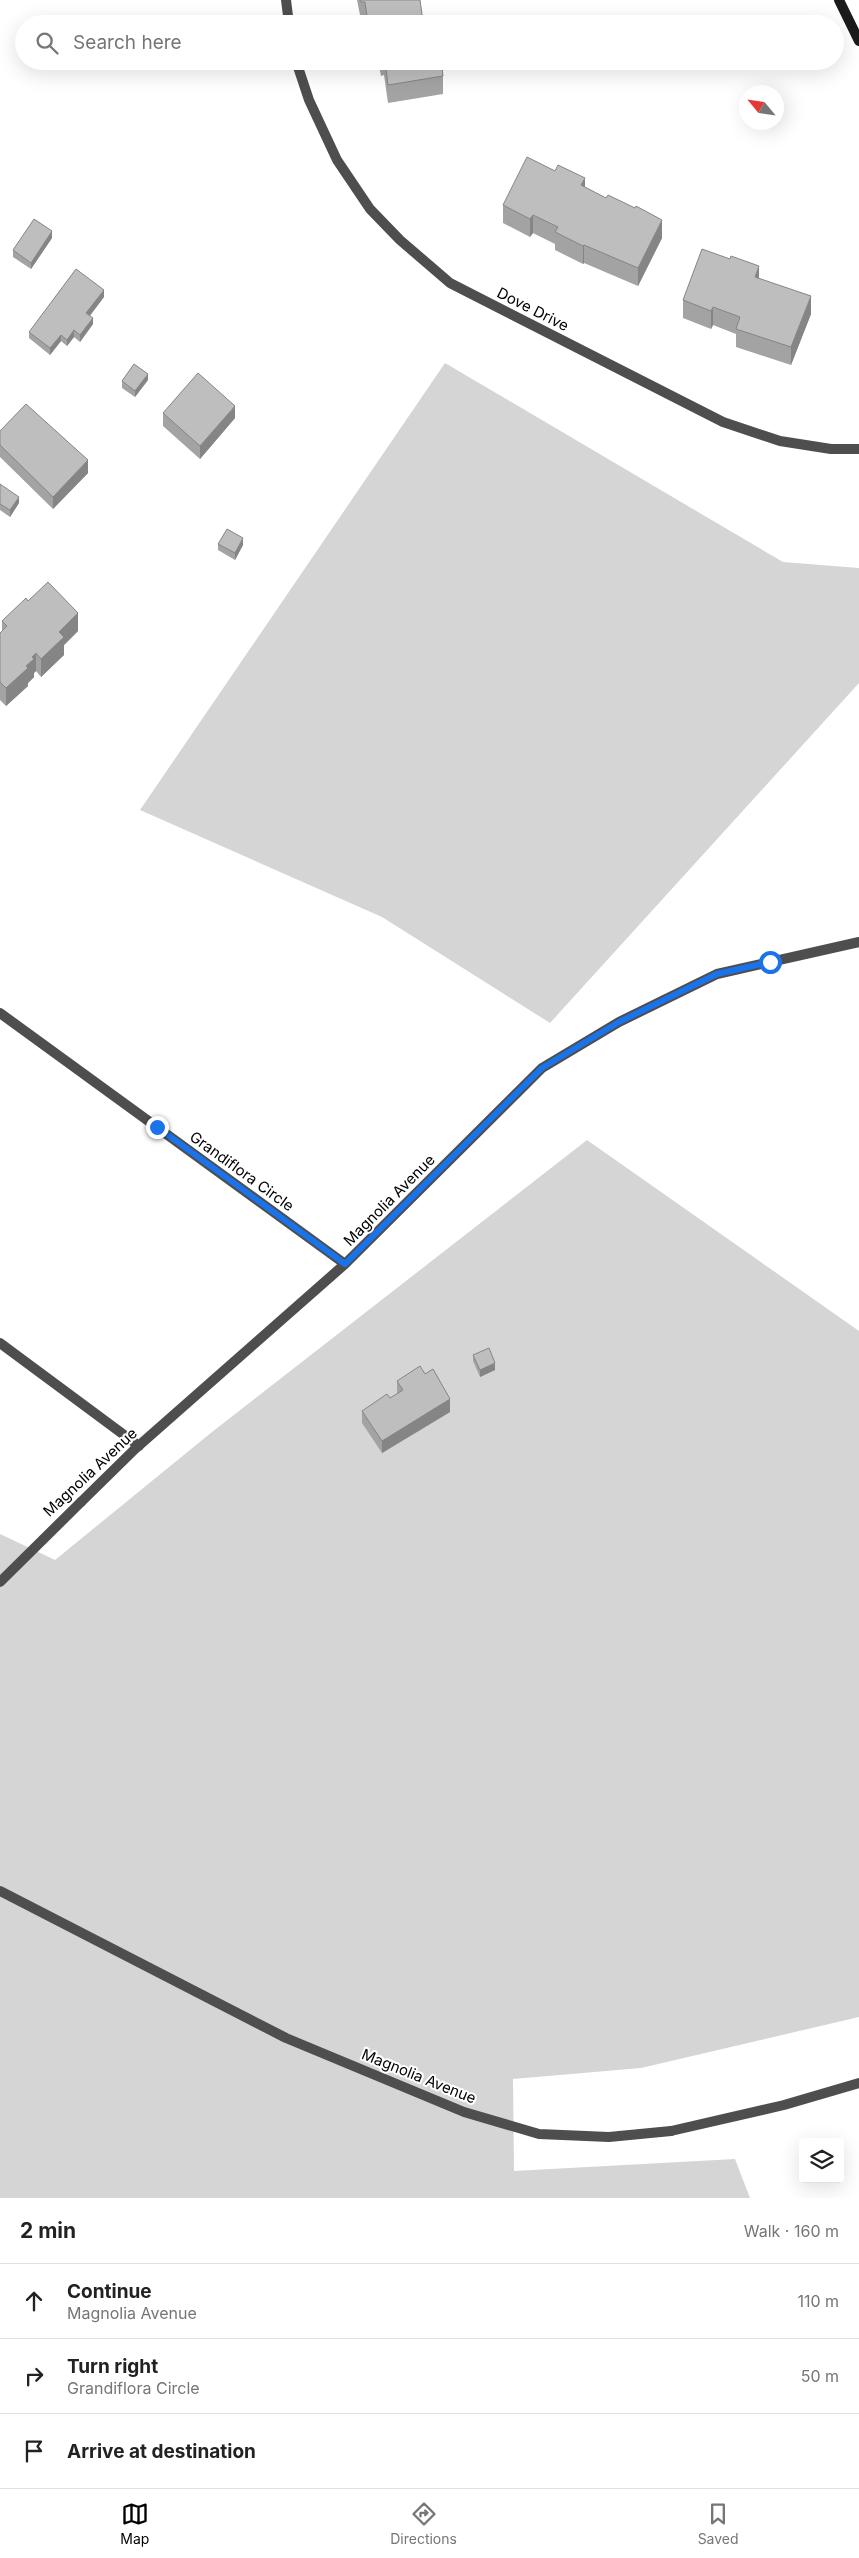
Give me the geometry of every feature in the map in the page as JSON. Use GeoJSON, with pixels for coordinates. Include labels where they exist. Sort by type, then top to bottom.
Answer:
{"type":"FeatureCollection","features":[{"type":"Feature","properties":{"kind":"main road"},"geometry":{"type":"LineString","coordinates":[[839,0],[859,41]]}},
{"type":"Feature","properties":{"kind":"street"},"geometry":{"type":"LineString","coordinates":[[286,0],[288,15]]}},
{"type":"Feature","properties":{"kind":"street","name":"Dove Drive"},"geometry":{"type":"LineString","coordinates":[[299,70],[309,100],[337,160],[370,210],[400,240],[450,283],[723,422],[780,441],[831,450],[859,449]]}},
{"type":"Feature","properties":{"kind":"street","name":"Magnolia Avenue"},"geometry":{"type":"LineString","coordinates":[[0,1582],[139,1446],[345,1264],[542,1068],[619,1022],[717,974],[859,942]]}},
{"type":"Feature","properties":{"kind":"street","name":"Grandiflora Circle"},"geometry":{"type":"LineString","coordinates":[[0,1013],[345,1264]]}},
{"type":"Feature","properties":{"kind":"street"},"geometry":{"type":"LineString","coordinates":[[0,1343],[139,1446]]}},
{"type":"Feature","properties":{"kind":"street","name":"Magnolia Avenue"},"geometry":{"type":"LineString","coordinates":[[0,1891],[286,2038],[464,2112],[539,2134],[609,2138],[671,2131],[784,2105],[859,2083]]}},
{"type":"Feature","properties":{"kind":"shaded area"},"geometry":{"type":"Polygon","coordinates":[[[445,363],[783,562],[859,568],[859,683],[550,1023],[382,917],[140,810],[445,363]]]}},
{"type":"Feature","properties":{"kind":"shaded area"},"geometry":{"type":"Polygon","coordinates":[[[587,1140],[859,1331],[859,2017],[641,2068],[513,2079],[514,2171],[735,2159],[750,2198],[0,2198],[0,1534],[55,1560],[212,1432],[587,1140]]]}},
{"type":"Feature","properties":{"kind":"building"},"geometry":{"type":"Polygon","coordinates":[[[360,0],[420,0],[422,15],[367,15],[365,2],[360,0]]]}},
{"type":"Feature","properties":{"kind":"building"},"geometry":{"type":"Polygon","coordinates":[[[386,70],[442,70],[443,76],[388,85],[386,70]]]}},
{"type":"Feature","properties":{"kind":"building"},"geometry":{"type":"Polygon","coordinates":[[[527,157],[555,171],[558,165],[585,178],[581,185],[606,198],[608,195],[635,208],[636,206],[662,220],[638,268],[583,246],[555,232],[558,227],[533,215],[530,219],[503,205],[527,157]]]}},
{"type":"Feature","properties":{"kind":"building"},"geometry":{"type":"Polygon","coordinates":[[[34,219],[52,231],[31,263],[13,250],[34,219]]]}},
{"type":"Feature","properties":{"kind":"building"},"geometry":{"type":"Polygon","coordinates":[[[702,249],[730,259],[731,256],[759,266],[755,277],[811,296],[791,347],[736,329],[740,317],[713,307],[711,311],[683,300],[702,249]]]}},
{"type":"Feature","properties":{"kind":"building"},"geometry":{"type":"Polygon","coordinates":[[[76,269],[104,290],[86,313],[93,318],[80,335],[74,330],[67,340],[61,335],[50,348],[29,332],[76,269]]]}},
{"type":"Feature","properties":{"kind":"building"},"geometry":{"type":"Polygon","coordinates":[[[134,364],[148,374],[135,391],[122,381],[134,364]]]}},
{"type":"Feature","properties":{"kind":"building"},"geometry":{"type":"Polygon","coordinates":[[[198,373],[235,406],[200,446],[163,413],[198,373]]]}},
{"type":"Feature","properties":{"kind":"building"},"geometry":{"type":"Polygon","coordinates":[[[26,404],[88,460],[53,497],[0,445],[0,431],[26,404]]]}},
{"type":"Feature","properties":{"kind":"building"},"geometry":{"type":"Polygon","coordinates":[[[0,484],[19,497],[10,510],[0,504],[0,484]]]}},
{"type":"Feature","properties":{"kind":"building"},"geometry":{"type":"Polygon","coordinates":[[[227,529],[243,538],[235,553],[218,544],[227,529]]]}},
{"type":"Feature","properties":{"kind":"building"},"geometry":{"type":"Polygon","coordinates":[[[48,582],[78,613],[59,632],[64,637],[41,659],[36,653],[32,657],[34,659],[26,666],[28,668],[6,688],[0,682],[0,633],[7,626],[2,621],[26,598],[28,601],[48,582]]]}},
{"type":"Feature","properties":{"kind":"building"},"geometry":{"type":"Polygon","coordinates":[[[489,1348],[495,1363],[480,1370],[473,1355],[489,1348]]]}},
{"type":"Feature","properties":{"kind":"building"},"geometry":{"type":"Polygon","coordinates":[[[420,1366],[425,1374],[433,1369],[450,1399],[382,1441],[362,1411],[387,1394],[390,1398],[403,1390],[397,1381],[420,1366]]]}},
{"type":"Feature","properties":{"kind":"route"},"geometry":{"type":"LineString","coordinates":[[157,1127],[345,1264],[542,1068],[619,1022],[717,974],[770,962]]}}]}
